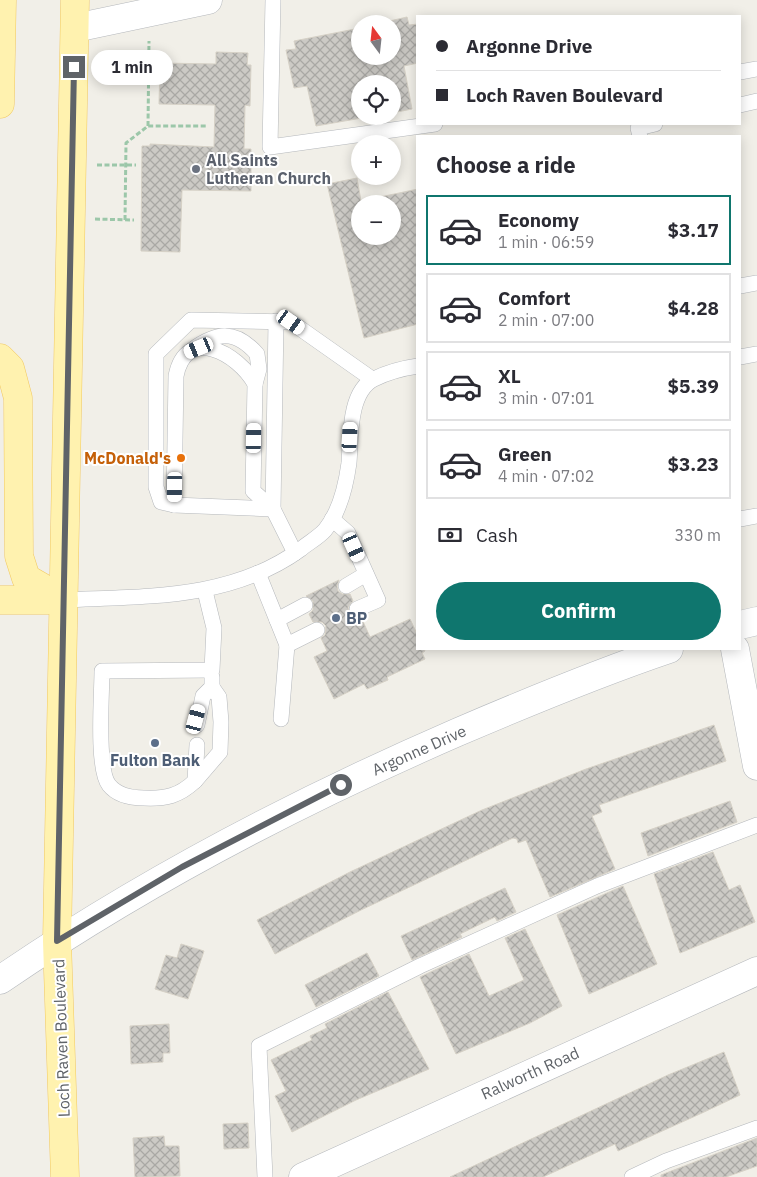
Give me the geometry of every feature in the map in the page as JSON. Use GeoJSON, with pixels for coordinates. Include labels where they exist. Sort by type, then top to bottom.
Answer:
{"type":"FeatureCollection","features":[{"type":"Feature","properties":{"kind":"main road"},"geometry":{"type":"LineString","coordinates":[[0,104],[2,0]]}},
{"type":"Feature","properties":{"kind":"main road","name":"Loch Raven Boulevard"},"geometry":{"type":"LineString","coordinates":[[65,1177],[57,941],[75,0]]}},
{"type":"Feature","properties":{"kind":"main road"},"geometry":{"type":"LineString","coordinates":[[75,28],[208,0]]}},
{"type":"Feature","properties":{"kind":"main road"},"geometry":{"type":"LineString","coordinates":[[0,358],[10,368],[18,398],[19,556],[26,578],[64,600]]}},
{"type":"Feature","properties":{"kind":"main road"},"geometry":{"type":"LineString","coordinates":[[0,600],[64,600]]}},
{"type":"Feature","properties":{"kind":"main road"},"geometry":{"type":"LineString","coordinates":[[741,625],[757,621]]}},
{"type":"Feature","properties":{"kind":"main road","name":"Argonne Drive"},"geometry":{"type":"LineString","coordinates":[[0,980],[57,941],[182,867],[341,785],[521,705],[666,650]]}},
{"type":"Feature","properties":{"kind":"main road"},"geometry":{"type":"LineString","coordinates":[[736,650],[757,766]]}},
{"type":"Feature","properties":{"kind":"main road","name":"Ralworth Road"},"geometry":{"type":"LineString","coordinates":[[303,1177],[757,971]]}},
{"type":"Feature","properties":{"kind":"lane"},"geometry":{"type":"LineString","coordinates":[[272,0],[270,148],[428,125]]}},
{"type":"Feature","properties":{"kind":"lane"},"geometry":{"type":"LineString","coordinates":[[741,72],[757,68]]}},
{"type":"Feature","properties":{"kind":"lane"},"geometry":{"type":"LineString","coordinates":[[741,105],[757,101]]}},
{"type":"Feature","properties":{"kind":"lane"},"geometry":{"type":"LineString","coordinates":[[640,135],[638,128],[651,125]]}},
{"type":"Feature","properties":{"kind":"lane"},"geometry":{"type":"LineString","coordinates":[[741,286],[757,283]]}},
{"type":"Feature","properties":{"kind":"lane"},"geometry":{"type":"LineString","coordinates":[[273,509],[174,506],[161,502],[156,487],[156,354],[191,320],[291,322],[372,379]]}},
{"type":"Feature","properties":{"kind":"lane"},"geometry":{"type":"LineString","coordinates":[[273,509],[276,321]]}},
{"type":"Feature","properties":{"kind":"lane"},"geometry":{"type":"LineString","coordinates":[[174,506],[176,376],[178,363],[187,353],[199,348],[215,349],[235,359],[249,374],[255,384],[253,492],[273,509],[295,552]]}},
{"type":"Feature","properties":{"kind":"lane"},"geometry":{"type":"LineString","coordinates":[[741,357],[757,354]]}},
{"type":"Feature","properties":{"kind":"lane"},"geometry":{"type":"LineString","coordinates":[[64,600],[179,595],[236,583],[285,560],[324,531],[338,509],[349,465],[351,423],[357,398],[372,379],[416,367]]}},
{"type":"Feature","properties":{"kind":"lane"},"geometry":{"type":"LineString","coordinates":[[741,519],[757,516]]}},
{"type":"Feature","properties":{"kind":"lane"},"geometry":{"type":"LineString","coordinates":[[332,519],[348,533],[378,600],[357,610]]}},
{"type":"Feature","properties":{"kind":"lane"},"geometry":{"type":"LineString","coordinates":[[258,573],[287,645],[281,719]]}},
{"type":"Feature","properties":{"kind":"lane"},"geometry":{"type":"LineString","coordinates":[[346,586],[366,574]]}},
{"type":"Feature","properties":{"kind":"lane"},"geometry":{"type":"LineString","coordinates":[[205,590],[214,628],[212,687],[219,697],[221,722],[220,752],[184,792],[165,799],[134,798],[117,792],[108,784],[102,766],[102,671],[212,670]]}},
{"type":"Feature","properties":{"kind":"lane"},"geometry":{"type":"LineString","coordinates":[[277,620],[305,605]]}},
{"type":"Feature","properties":{"kind":"lane"},"geometry":{"type":"LineString","coordinates":[[287,645],[317,630]]}},
{"type":"Feature","properties":{"kind":"lane"},"geometry":{"type":"LineString","coordinates":[[196,725],[203,696],[212,687]]}},
{"type":"Feature","properties":{"kind":"lane"},"geometry":{"type":"LineString","coordinates":[[195,780],[197,745]]}},
{"type":"Feature","properties":{"kind":"lane"},"geometry":{"type":"LineString","coordinates":[[265,1177],[259,1046],[420,966],[597,886],[757,825]]}},
{"type":"Feature","properties":{"kind":"lane"},"geometry":{"type":"LineString","coordinates":[[632,1177],[666,1161],[757,1128]]}},
{"type":"Feature","properties":{"kind":"path"},"geometry":{"type":"LineString","coordinates":[[148,126],[149,40]]}},
{"type":"Feature","properties":{"kind":"path"},"geometry":{"type":"LineString","coordinates":[[124,220],[126,143],[148,126],[208,126]]}},
{"type":"Feature","properties":{"kind":"path"},"geometry":{"type":"LineString","coordinates":[[91,165],[136,165]]}},
{"type":"Feature","properties":{"kind":"path"},"geometry":{"type":"LineString","coordinates":[[88,219],[134,220]]}},
{"type":"Feature","properties":{"kind":"building"},"geometry":{"type":"Polygon","coordinates":[[[407,17],[409,25],[416,24],[416,63],[404,66],[412,109],[401,111],[401,75],[351,75],[351,120],[316,126],[307,86],[294,88],[286,50],[296,49],[294,41],[351,30],[351,65],[401,65],[401,18],[407,17]]]}},
{"type":"Feature","properties":{"kind":"building"},"geometry":{"type":"Polygon","coordinates":[[[216,52],[248,53],[247,65],[251,65],[250,106],[245,105],[244,149],[251,149],[251,191],[182,190],[180,252],[141,251],[142,146],[150,146],[150,144],[214,147],[215,105],[159,104],[160,63],[216,64],[216,52]]]}},
{"type":"Feature","properties":{"kind":"building"},"geometry":{"type":"Polygon","coordinates":[[[351,179],[351,185],[358,185],[360,195],[351,195],[351,245],[401,245],[401,195],[390,195],[416,189],[416,325],[364,338],[327,184],[351,179]]]}},
{"type":"Feature","properties":{"kind":"building"},"geometry":{"type":"Polygon","coordinates":[[[339,580],[338,591],[342,594],[350,594],[353,601],[348,607],[349,613],[355,618],[361,617],[370,637],[410,619],[416,632],[416,650],[424,650],[422,653],[425,659],[387,677],[388,680],[367,689],[364,684],[334,699],[314,657],[327,651],[321,638],[325,635],[326,626],[322,622],[313,622],[309,614],[313,610],[313,601],[306,596],[339,580]]]}},
{"type":"Feature","properties":{"kind":"building"},"geometry":{"type":"Polygon","coordinates":[[[714,725],[726,761],[599,805],[602,812],[592,816],[615,869],[550,897],[526,840],[518,843],[517,839],[513,838],[361,910],[275,954],[257,920],[350,872],[482,810],[586,769],[714,725]]]}},
{"type":"Feature","properties":{"kind":"building"},"geometry":{"type":"Polygon","coordinates":[[[730,801],[737,822],[648,856],[641,833],[730,801]]]}},
{"type":"Feature","properties":{"kind":"building"},"geometry":{"type":"Polygon","coordinates":[[[713,852],[729,890],[740,885],[755,922],[680,953],[654,874],[713,852]]]}},
{"type":"Feature","properties":{"kind":"building"},"geometry":{"type":"Polygon","coordinates":[[[623,886],[657,964],[589,994],[557,915],[623,886]]]}},
{"type":"Feature","properties":{"kind":"building"},"geometry":{"type":"Polygon","coordinates":[[[505,888],[516,912],[497,921],[495,917],[460,934],[462,937],[412,960],[401,936],[505,888]]]}},
{"type":"Feature","properties":{"kind":"building"},"geometry":{"type":"Polygon","coordinates":[[[525,929],[562,1006],[530,1023],[456,1054],[420,977],[469,954],[489,996],[524,980],[505,938],[525,929]]]}},
{"type":"Feature","properties":{"kind":"building"},"geometry":{"type":"Polygon","coordinates":[[[181,944],[204,951],[188,999],[155,989],[166,955],[177,958],[181,944]]]}},
{"type":"Feature","properties":{"kind":"building"},"geometry":{"type":"Polygon","coordinates":[[[367,953],[379,976],[316,1007],[305,985],[367,953]]]}},
{"type":"Feature","properties":{"kind":"building"},"geometry":{"type":"Polygon","coordinates":[[[388,992],[429,1069],[356,1100],[292,1132],[275,1096],[286,1091],[271,1060],[312,1040],[310,1036],[327,1028],[325,1024],[388,992]]]}},
{"type":"Feature","properties":{"kind":"building"},"geometry":{"type":"Polygon","coordinates":[[[169,1024],[170,1053],[163,1053],[163,1062],[131,1064],[130,1026],[169,1024]]]}},
{"type":"Feature","properties":{"kind":"building"},"geometry":{"type":"Polygon","coordinates":[[[724,1052],[740,1095],[702,1113],[618,1151],[615,1144],[543,1177],[450,1177],[668,1075],[724,1052]]]}},
{"type":"Feature","properties":{"kind":"building"},"geometry":{"type":"Polygon","coordinates":[[[248,1123],[249,1148],[224,1149],[223,1124],[248,1123]]]}},
{"type":"Feature","properties":{"kind":"building"},"geometry":{"type":"Polygon","coordinates":[[[164,1136],[165,1146],[179,1146],[180,1176],[135,1177],[133,1138],[164,1136]]]}},
{"type":"Feature","properties":{"kind":"building"},"geometry":{"type":"Polygon","coordinates":[[[757,1138],[757,1166],[726,1177],[661,1177],[661,1175],[757,1138]]]}},
{"type":"Feature","properties":{"kind":"place","name":"All Saints Lutheran Church"},"geometry":{"type":"Point","coordinates":[196,169]}},
{"type":"Feature","properties":{"kind":"place","name":"McDonald's"},"geometry":{"type":"Point","coordinates":[181,458]}},
{"type":"Feature","properties":{"kind":"place","name":"BP"},"geometry":{"type":"Point","coordinates":[336,618]}},
{"type":"Feature","properties":{"kind":"place","name":"Fulton Bank"},"geometry":{"type":"Point","coordinates":[155,743]}},
{"type":"Feature","properties":{"kind":"route"},"geometry":{"type":"LineString","coordinates":[[74,67],[57,941],[182,867],[341,785]]}}]}
